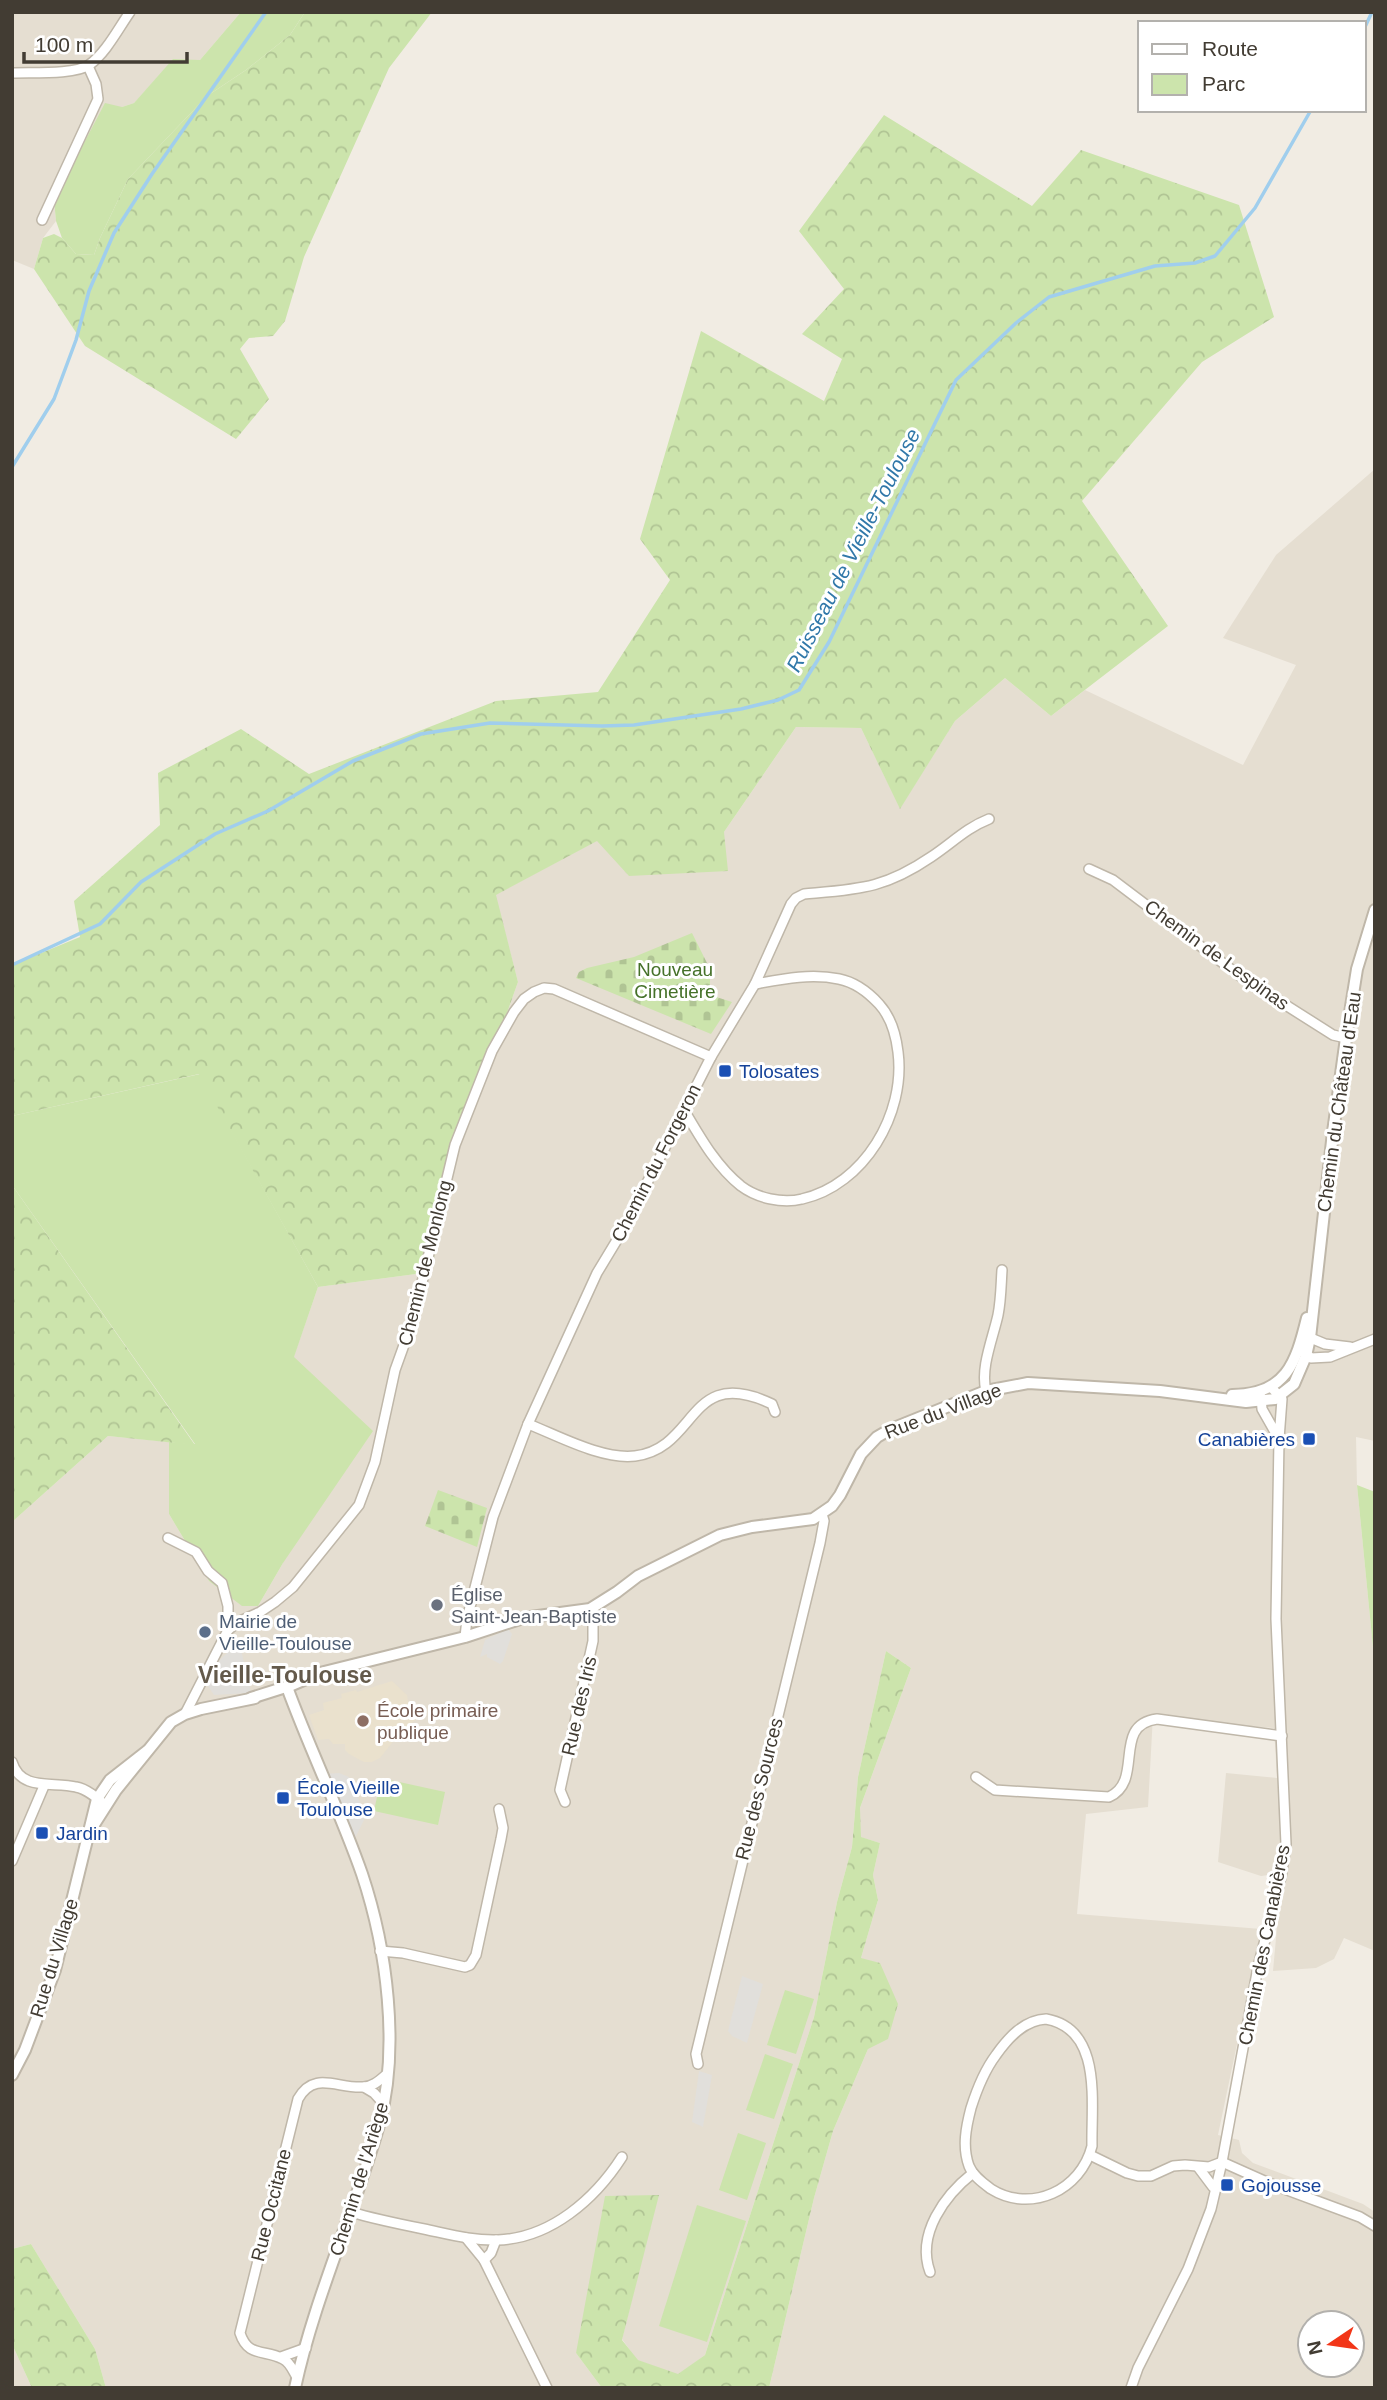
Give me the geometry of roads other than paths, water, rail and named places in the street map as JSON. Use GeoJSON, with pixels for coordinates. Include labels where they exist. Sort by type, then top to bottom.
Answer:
{"type":"FeatureCollection","features":[{"type":"Feature","properties":{"kind":"street"},"geometry":{"type":"LineString","coordinates":[[12,73],[69,70],[88,66],[130,12]]}},
{"type":"Feature","properties":{"kind":"street"},"geometry":{"type":"LineString","coordinates":[[42,220],[98,99],[96,84],[88,66]]}},
{"type":"Feature","properties":{"kind":"street","name":"Chemin du Forgeron"},"geometry":{"type":"LineString","coordinates":[[465,1637],[467,1619],[494,1517],[528,1424],[585,1298],[623,1230],[711,1057],[755,984],[785,914],[796,898],[804,894],[872,887],[889,882],[939,852],[971,826],[989,819]]}},
{"type":"Feature","properties":{"kind":"street","name":"Chemin de Lespinas"},"geometry":{"type":"LineString","coordinates":[[1088,869],[1113,880],[1240,976],[1333,1035],[1346,1038]]}},
{"type":"Feature","properties":{"kind":"street","name":"Chemin du Château d'Eau"},"geometry":{"type":"LineString","coordinates":[[1268,1394],[1305,1347],[1357,969],[1375,910]]}},
{"type":"Feature","properties":{"kind":"street"},"geometry":{"type":"LineString","coordinates":[[684,1110],[717,1162],[743,1187],[782,1201],[812,1197],[843,1181],[877,1143],[892,1111],[899,1077],[897,1045],[885,1011],[861,988],[842,979],[820,976],[755,984]]}},
{"type":"Feature","properties":{"kind":"street","name":"Chemin de Monlong"},"geometry":{"type":"LineString","coordinates":[[228,1630],[237,1622],[260,1612],[293,1587],[359,1505],[375,1462],[396,1370],[413,1320],[455,1145],[492,1051],[524,999],[544,988],[554,989],[711,1057]]}},
{"type":"Feature","properties":{"kind":"street"},"geometry":{"type":"LineString","coordinates":[[986,1391],[984,1386],[987,1361],[999,1312],[1002,1270]]}},
{"type":"Feature","properties":{"kind":"street"},"geometry":{"type":"LineString","coordinates":[[1350,1347],[1305,1347],[1311,1358],[1330,1357],[1375,1339]]}},
{"type":"Feature","properties":{"kind":"street","name":"Rue du Village"},"geometry":{"type":"LineString","coordinates":[[12,2075],[25,2050],[55,1970],[88,1839],[101,1802],[171,1723],[185,1714],[214,1705],[267,1698],[288,1690],[305,1688],[333,1671],[465,1637],[535,1615],[590,1611],[638,1576],[720,1535],[752,1527],[802,1521],[822,1514],[840,1495],[861,1454],[877,1437],[986,1391],[1014,1384],[1051,1383],[1201,1395],[1268,1394]]}},
{"type":"Feature","properties":{"kind":"street"},"geometry":{"type":"LineString","coordinates":[[528,1424],[607,1454],[623,1457],[638,1456],[667,1443],[700,1406],[726,1393],[741,1392],[763,1399],[772,1404],[775,1412]]}},
{"type":"Feature","properties":{"kind":"street","name":"Chemin des Canabières"},"geometry":{"type":"LineString","coordinates":[[1268,1394],[1265,1417],[1279,1439]]}},
{"type":"Feature","properties":{"kind":"street","name":"Chemin des Canabières"},"geometry":{"type":"LineString","coordinates":[[1131,2388],[1207,2224],[1217,2188],[1258,1968],[1281,1877],[1286,1844],[1276,1619],[1279,1439],[1283,1408],[1268,1394]]}},
{"type":"Feature","properties":{"kind":"street","name":"Rue des Sources"},"geometry":{"type":"LineString","coordinates":[[698,2064],[696,2054],[820,1544],[824,1521],[822,1514]]}},
{"type":"Feature","properties":{"kind":"street"},"geometry":{"type":"LineString","coordinates":[[168,1538],[196,1552],[208,1571],[222,1583],[228,1606],[228,1630],[185,1714]]}},
{"type":"Feature","properties":{"kind":"street","name":"Rue des Iris"},"geometry":{"type":"LineString","coordinates":[[565,1802],[560,1790],[593,1641],[590,1611]]}},
{"type":"Feature","properties":{"kind":"street","name":"Chemin de l'Ariège"},"geometry":{"type":"LineString","coordinates":[[288,1690],[361,1873],[380,1951],[387,1999],[387,2074],[384,2104],[296,2382]]}},
{"type":"Feature","properties":{"kind":"street"},"geometry":{"type":"LineString","coordinates":[[976,1777],[995,1790],[1109,1797],[1118,1793],[1124,1784],[1132,1737],[1138,1725],[1147,1720],[1157,1719],[1282,1736]]}},
{"type":"Feature","properties":{"kind":"street"},"geometry":{"type":"LineString","coordinates":[[13,1766],[26,1780],[44,1786],[74,1786],[101,1802]]}},
{"type":"Feature","properties":{"kind":"street"},"geometry":{"type":"LineString","coordinates":[[12,1861],[44,1786]]}},
{"type":"Feature","properties":{"kind":"street"},"geometry":{"type":"LineString","coordinates":[[380,1951],[395,1951],[464,1967],[470,1965],[476,1955],[501,1839],[499,1809]]}},
{"type":"Feature","properties":{"kind":"street"},"geometry":{"type":"LineString","coordinates":[[1040,2020],[1053,2020],[1065,2025],[1074,2033],[1086,2052],[1090,2067],[1090,2155],[1073,2179],[1062,2189],[1041,2198],[1018,2199],[1007,2196],[987,2186],[973,2173],[965,2145],[976,2089],[992,2059],[1024,2026],[1040,2020]]}},
{"type":"Feature","properties":{"kind":"street"},"geometry":{"type":"LineString","coordinates":[[364,2087],[376,2084],[387,2074]]}},
{"type":"Feature","properties":{"kind":"street","name":"Rue Occitane"},"geometry":{"type":"LineString","coordinates":[[281,2357],[249,2348],[243,2343],[240,2333],[298,2099],[303,2090],[312,2084],[364,2087]]}},
{"type":"Feature","properties":{"kind":"street"},"geometry":{"type":"LineString","coordinates":[[364,2087],[384,2104]]}},
{"type":"Feature","properties":{"kind":"street"},"geometry":{"type":"LineString","coordinates":[[1090,2155],[1127,2174],[1138,2176],[1151,2176],[1173,2166],[1198,2168],[1222,2162],[1271,2184],[1360,2217],[1375,2226]]}},
{"type":"Feature","properties":{"kind":"street"},"geometry":{"type":"LineString","coordinates":[[351,2212],[466,2238],[496,2240],[521,2237],[544,2229],[568,2215],[603,2183],[622,2157]]}},
{"type":"Feature","properties":{"kind":"street"},"geometry":{"type":"LineString","coordinates":[[1198,2168],[1217,2188]]}},
{"type":"Feature","properties":{"kind":"street"},"geometry":{"type":"LineString","coordinates":[[930,2272],[926,2261],[927,2245],[934,2220],[948,2196],[973,2173]]}},
{"type":"Feature","properties":{"kind":"street"},"geometry":{"type":"LineString","coordinates":[[466,2238],[484,2260],[547,2388]]}},
{"type":"Feature","properties":{"kind":"street"},"geometry":{"type":"LineString","coordinates":[[484,2260],[491,2253],[496,2240]]}},
{"type":"Feature","properties":{"kind":"street"},"geometry":{"type":"LineString","coordinates":[[281,2357],[306,2348]]}},
{"type":"Feature","properties":{"kind":"street"},"geometry":{"type":"LineString","coordinates":[[281,2357],[287,2362],[296,2382]]}},
{"type":"Feature","properties":{"kind":"waterway"},"geometry":{"type":"LineString","coordinates":[[12,467],[54,399],[76,340],[89,291],[114,233],[152,174],[266,12]]}},
{"type":"Feature","properties":{"kind":"waterway","name":"Ruisseau de Vieille-Toulouse"},"geometry":{"type":"LineString","coordinates":[[1366,25],[1372,12]]}},
{"type":"Feature","properties":{"kind":"waterway","name":"Ruisseau de Vieille-Toulouse"},"geometry":{"type":"LineString","coordinates":[[12,965],[100,924],[141,882],[215,834],[268,811],[353,761],[421,734],[490,723],[634,725],[741,709],[778,700],[799,690],[829,642],[956,380],[1016,323],[1049,297],[1155,266],[1195,263],[1215,256],[1255,208],[1310,112]]}},
{"type":"Feature","properties":{"kind":"place","name":"Tolosates"},"geometry":{"type":"Point","coordinates":[725,1071]}},
{"type":"Feature","properties":{"kind":"place","name":"Canabières"},"geometry":{"type":"Point","coordinates":[1309,1439]}},
{"type":"Feature","properties":{"kind":"place","name":"Église Saint-Jean-Baptiste"},"geometry":{"type":"Point","coordinates":[437,1605]}},
{"type":"Feature","properties":{"kind":"place","name":"Mairie de Vieille-Toulouse"},"geometry":{"type":"Point","coordinates":[205,1632]}},
{"type":"Feature","properties":{"kind":"place","name":"École primaire publique"},"geometry":{"type":"Point","coordinates":[363,1721]}},
{"type":"Feature","properties":{"kind":"place","name":"École Vieille Toulouse"},"geometry":{"type":"Point","coordinates":[283,1798]}},
{"type":"Feature","properties":{"kind":"place","name":"Jardin"},"geometry":{"type":"Point","coordinates":[42,1833]}},
{"type":"Feature","properties":{"kind":"place","name":"Gojousse"},"geometry":{"type":"Point","coordinates":[1227,2185]}},
{"type":"Feature","properties":{"kind":"district","name":"Vieille-Toulouse"},"geometry":{"type":"Point","coordinates":[285,1675]}},
{"type":"Feature","properties":{"kind":"park label","name":"Nouveau Cimetière"},"geometry":{"type":"Point","coordinates":[675,980]}}]}
